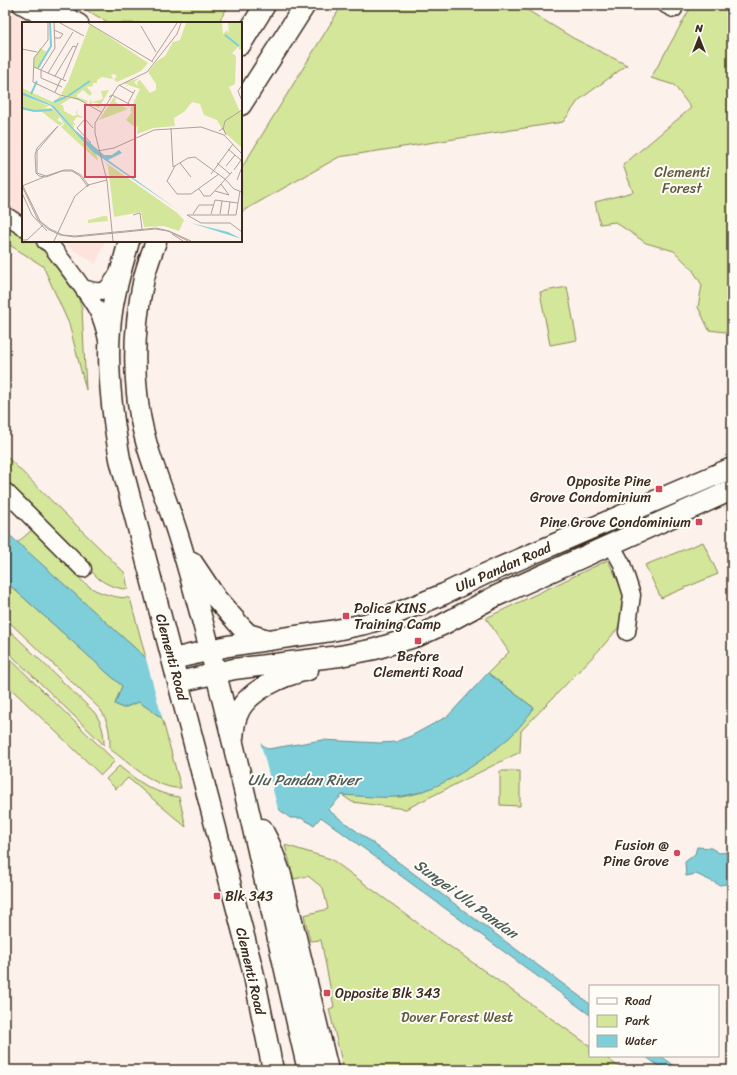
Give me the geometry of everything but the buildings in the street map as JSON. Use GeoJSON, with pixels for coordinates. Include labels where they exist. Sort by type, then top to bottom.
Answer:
{"type":"FeatureCollection","features":[{"type":"Feature","properties":{"kind":"main road"},"geometry":{"type":"LineString","coordinates":[[242,42],[265,5]]}},
{"type":"Feature","properties":{"kind":"main road"},"geometry":{"type":"LineString","coordinates":[[242,103],[305,5]]}},
{"type":"Feature","properties":{"kind":"main road","name":"Clementi Road"},"geometry":{"type":"LineString","coordinates":[[129,242],[112,313],[109,347],[114,427],[120,459],[253,971],[273,1070]]}},
{"type":"Feature","properties":{"kind":"main road"},"geometry":{"type":"LineString","coordinates":[[156,242],[145,276],[137,316],[134,363],[141,425],[149,456],[182,547],[210,650],[308,1070]]}},
{"type":"Feature","properties":{"kind":"main road","name":"Ulu Pandan Road"},"geometry":{"type":"LineString","coordinates":[[173,659],[228,646],[331,631],[385,618],[444,594],[485,574],[732,468]]}},
{"type":"Feature","properties":{"kind":"main road","name":"Ulu Pandan Road"},"geometry":{"type":"LineString","coordinates":[[179,682],[241,668],[340,656],[375,649],[418,636],[494,597],[732,490]]}},
{"type":"Feature","properties":{"kind":"main road"},"geometry":{"type":"LineString","coordinates":[[182,547],[216,598],[242,628],[248,634],[258,638],[270,640]]}},
{"type":"Feature","properties":{"kind":"main road"},"geometry":{"type":"LineString","coordinates":[[444,594],[431,603],[427,608],[427,615],[439,617],[474,608]]}},
{"type":"Feature","properties":{"kind":"main road"},"geometry":{"type":"LineString","coordinates":[[232,744],[234,724],[237,714],[245,703],[256,693],[276,680],[310,669],[340,656]]}},
{"type":"Feature","properties":{"kind":"main road"},"geometry":{"type":"LineString","coordinates":[[246,801],[270,845],[281,875],[328,1070]]}},
{"type":"Feature","properties":{"kind":"main road"},"geometry":{"type":"LineString","coordinates":[[266,1070],[267,1043]]}},
{"type":"Feature","properties":{"kind":"street"},"geometry":{"type":"LineString","coordinates":[[21,5],[50,22]]}},
{"type":"Feature","properties":{"kind":"street"},"geometry":{"type":"LineString","coordinates":[[48,5],[78,22]]}},
{"type":"Feature","properties":{"kind":"street"},"geometry":{"type":"LineString","coordinates":[[5,215],[22,226]]}},
{"type":"Feature","properties":{"kind":"street"},"geometry":{"type":"LineString","coordinates":[[47,242],[50,244],[83,288],[97,310],[103,323],[109,347]]}},
{"type":"Feature","properties":{"kind":"street"},"geometry":{"type":"LineString","coordinates":[[83,288],[102,292],[108,288],[121,270]]}},
{"type":"Feature","properties":{"kind":"street"},"geometry":{"type":"LineString","coordinates":[[5,491],[83,569]]}},
{"type":"Feature","properties":{"kind":"street"},"geometry":{"type":"LineString","coordinates":[[611,544],[622,564],[632,595],[627,632]]}},
{"type":"Feature","properties":{"kind":"shaded area"},"geometry":{"type":"Polygon","coordinates":[[[5,9],[28,22],[22,22],[22,218],[5,208],[5,9]]]}},
{"type":"Feature","properties":{"kind":"shaded area"},"geometry":{"type":"Polygon","coordinates":[[[61,242],[105,242],[96,264],[61,242]]]}},
{"type":"Feature","properties":{"kind":"green space"},"geometry":{"type":"Polygon","coordinates":[[[76,5],[97,5],[105,9],[165,5],[229,5],[219,22],[108,22],[76,5]]]}},
{"type":"Feature","properties":{"kind":"green space"},"geometry":{"type":"Polygon","coordinates":[[[342,5],[519,5],[573,38],[627,65],[579,100],[563,122],[339,157],[242,211],[242,167],[342,5]]]}},
{"type":"Feature","properties":{"kind":"green space","name":"Clementi Forest"},"geometry":{"type":"Polygon","coordinates":[[[692,5],[732,5],[732,340],[725,332],[709,330],[698,307],[702,285],[692,269],[674,251],[646,243],[615,222],[600,224],[595,202],[633,192],[623,165],[691,108],[674,85],[651,78],[692,5]]]}},
{"type":"Feature","properties":{"kind":"green space"},"geometry":{"type":"Polygon","coordinates":[[[5,222],[22,233],[22,242],[34,242],[46,250],[76,291],[82,309],[86,390],[69,324],[43,266],[5,242],[5,222]]]}},
{"type":"Feature","properties":{"kind":"green space"},"geometry":{"type":"Polygon","coordinates":[[[567,287],[577,340],[550,345],[540,292],[567,287]]]}},
{"type":"Feature","properties":{"kind":"green space"},"geometry":{"type":"Polygon","coordinates":[[[5,455],[125,573],[128,589],[113,586],[99,579],[5,484],[5,455]]]}},
{"type":"Feature","properties":{"kind":"green space"},"geometry":{"type":"Polygon","coordinates":[[[34,528],[63,562],[88,585],[95,590],[108,595],[130,598],[146,658],[17,543],[34,528]]]}},
{"type":"Feature","properties":{"kind":"green space"},"geometry":{"type":"Polygon","coordinates":[[[703,542],[718,574],[661,598],[645,565],[703,542]]]}},
{"type":"Feature","properties":{"kind":"green space"},"geometry":{"type":"Polygon","coordinates":[[[608,560],[624,594],[625,612],[618,628],[603,646],[521,731],[520,752],[406,809],[352,802],[342,795],[401,797],[419,793],[481,760],[512,735],[534,708],[488,673],[509,652],[486,618],[608,560]]]}},
{"type":"Feature","properties":{"kind":"green space"},"geometry":{"type":"Polygon","coordinates":[[[5,581],[122,686],[115,704],[123,708],[139,702],[162,718],[181,788],[162,785],[134,768],[110,749],[108,728],[100,709],[5,618],[5,581]]]}},
{"type":"Feature","properties":{"kind":"green space"},"geometry":{"type":"Polygon","coordinates":[[[5,626],[94,712],[102,728],[104,745],[5,649],[5,626]]]}},
{"type":"Feature","properties":{"kind":"green space"},"geometry":{"type":"Polygon","coordinates":[[[5,654],[115,761],[101,775],[5,683],[5,654]]]}},
{"type":"Feature","properties":{"kind":"green space"},"geometry":{"type":"Polygon","coordinates":[[[119,766],[154,790],[179,797],[186,827],[128,778],[116,789],[106,779],[119,766]]]}},
{"type":"Feature","properties":{"kind":"green space"},"geometry":{"type":"Polygon","coordinates":[[[500,771],[520,771],[520,806],[500,805],[500,771]]]}},
{"type":"Feature","properties":{"kind":"green space","name":"Dover Forest West"},"geometry":{"type":"Polygon","coordinates":[[[285,845],[331,859],[438,938],[589,1045],[589,1057],[605,1057],[623,1070],[344,1070],[329,1009],[334,1007],[321,940],[310,941],[304,915],[328,909],[323,888],[308,876],[294,879],[285,845]]]}},
{"type":"Feature","properties":{"kind":"water","name":"Ulu Pandan River"},"geometry":{"type":"Polygon","coordinates":[[[5,531],[146,658],[268,749],[322,740],[380,743],[396,742],[411,736],[448,716],[488,673],[534,708],[517,730],[500,746],[460,774],[432,788],[417,793],[396,797],[342,795],[328,810],[589,1003],[589,1014],[321,817],[314,825],[301,818],[290,818],[162,718],[139,702],[123,708],[115,704],[122,686],[5,581],[5,531]]]}},
{"type":"Feature","properties":{"kind":"water"},"geometry":{"type":"Polygon","coordinates":[[[697,847],[711,848],[719,853],[732,852],[732,883],[720,885],[696,874],[686,876],[685,862],[695,854],[697,847]]]}},
{"type":"Feature","properties":{"kind":"water"},"geometry":{"type":"Polygon","coordinates":[[[646,1057],[662,1057],[680,1070],[664,1070],[646,1057]]]}},
{"type":"Feature","properties":{"kind":"pier"},"geometry":{"type":"Polygon","coordinates":[[[145,655],[260,741],[278,809],[273,807],[163,721],[145,655]]]}},
{"type":"Feature","properties":{"kind":"place","name":"Opposite Pine Grove Condominium"},"geometry":{"type":"Point","coordinates":[659,489]}},
{"type":"Feature","properties":{"kind":"place","name":"Pine Grove Condominium"},"geometry":{"type":"Point","coordinates":[699,522]}},
{"type":"Feature","properties":{"kind":"place","name":"Police KINS Training Camp"},"geometry":{"type":"Point","coordinates":[346,616]}},
{"type":"Feature","properties":{"kind":"place","name":"Before Clementi Road"},"geometry":{"type":"Point","coordinates":[418,641]}},
{"type":"Feature","properties":{"kind":"place","name":"Fusion @ Pine Grove"},"geometry":{"type":"Point","coordinates":[677,853]}},
{"type":"Feature","properties":{"kind":"place","name":"Blk 343"},"geometry":{"type":"Point","coordinates":[217,896]}},
{"type":"Feature","properties":{"kind":"place","name":"Opposite Blk 343"},"geometry":{"type":"Point","coordinates":[327,993]}},
{"type":"Feature","properties":{"kind":"water label","name":"Sungei Ulu Pandan"},"geometry":{"type":"Point","coordinates":[466,899]}}]}
